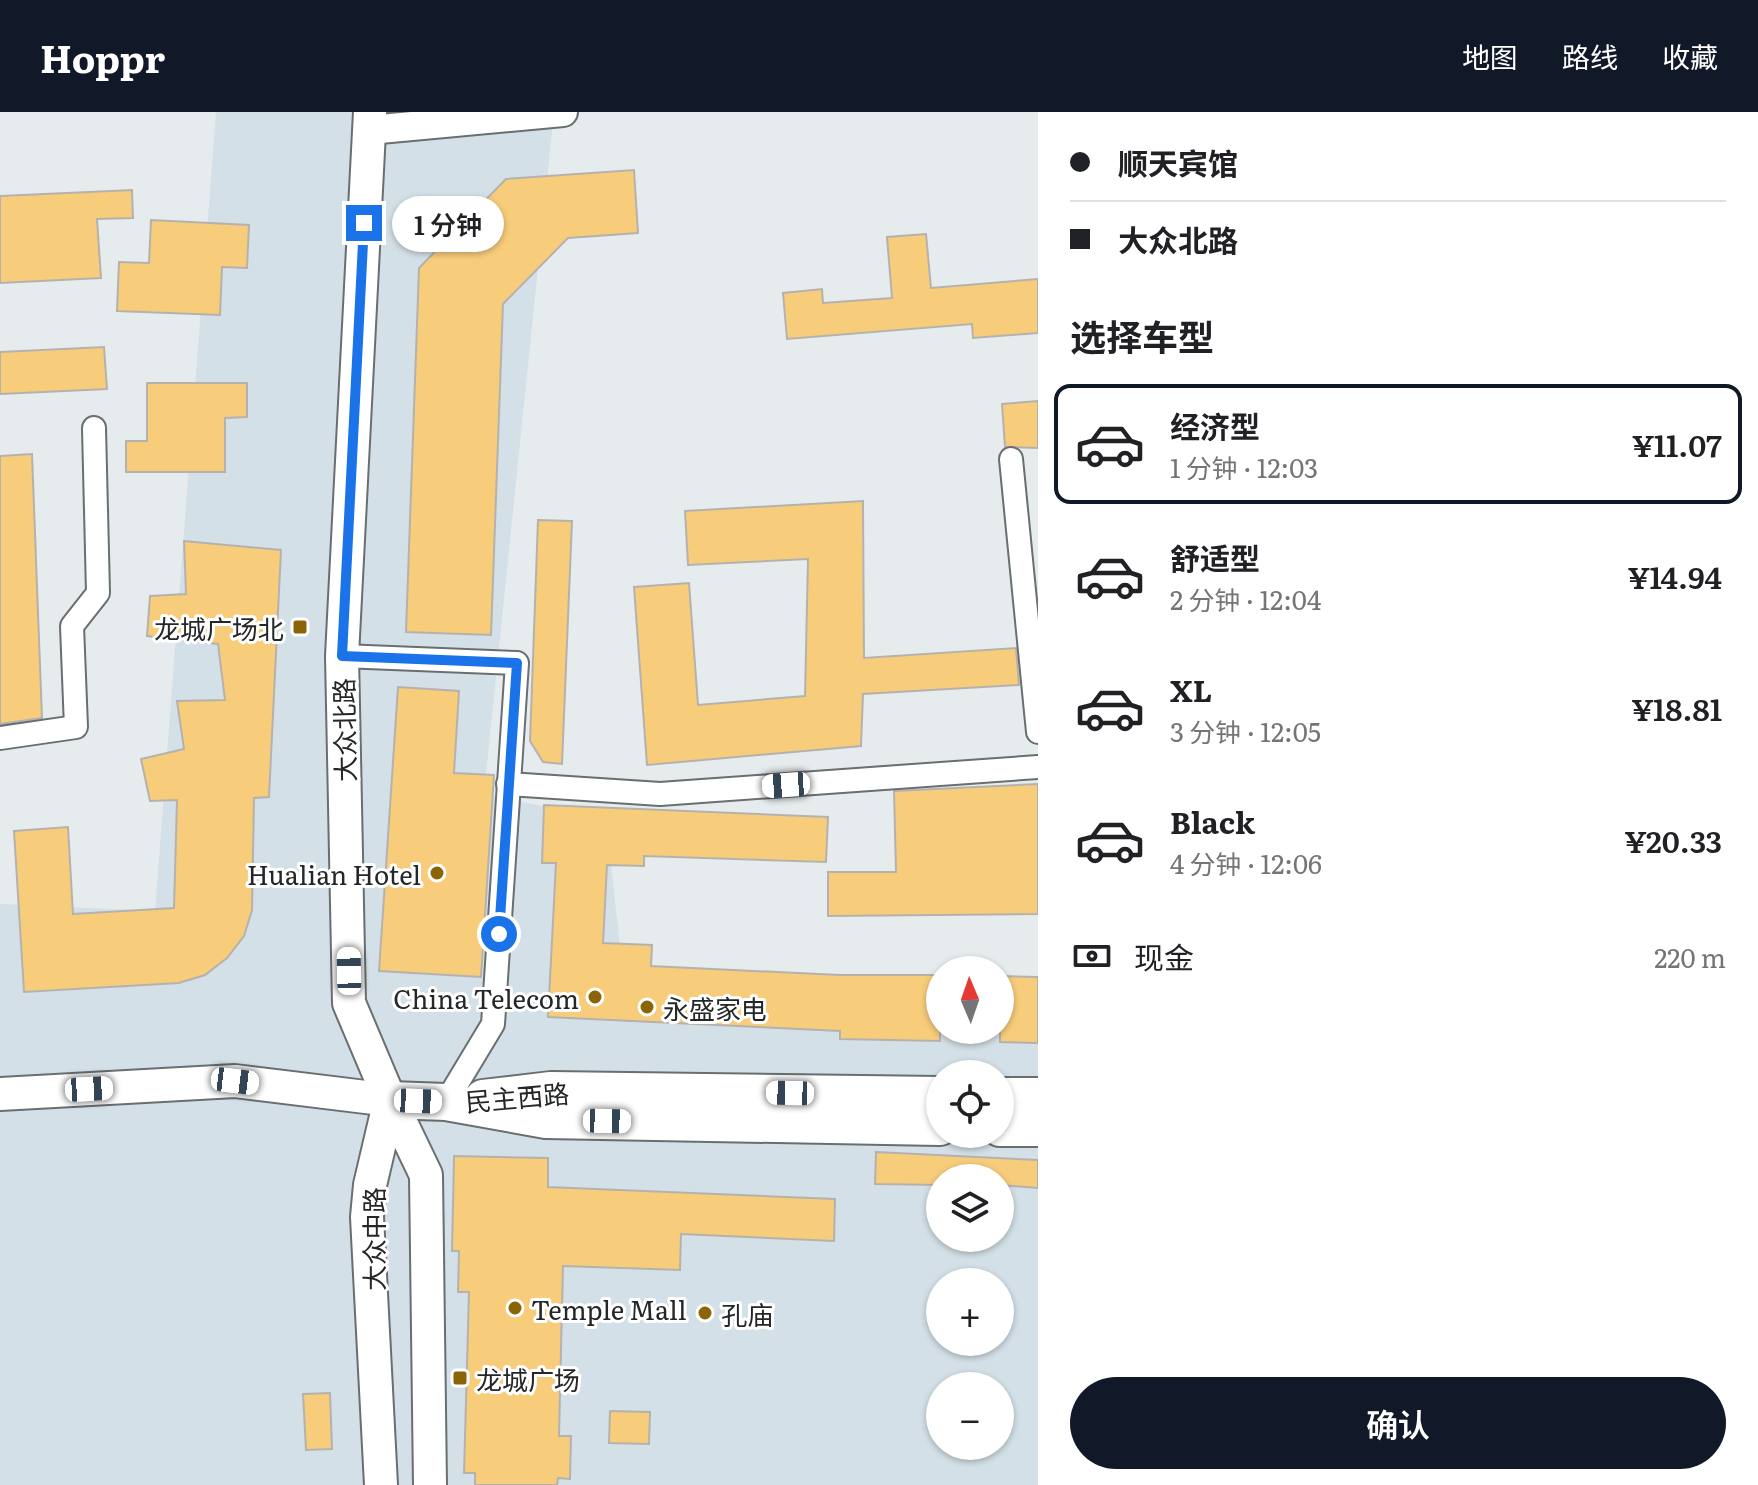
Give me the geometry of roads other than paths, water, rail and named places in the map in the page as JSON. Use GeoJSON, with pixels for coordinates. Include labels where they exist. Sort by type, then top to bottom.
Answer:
{"type":"FeatureCollection","features":[{"type":"Feature","properties":{"kind":"main road","name":"大众北路"},"geometry":{"type":"LineString","coordinates":[[370,121],[342,656],[349,1003],[390,1100]]}},
{"type":"Feature","properties":{"kind":"main road"},"geometry":{"type":"LineString","coordinates":[[0,1094],[235,1081],[390,1100],[446,1102]]}},
{"type":"Feature","properties":{"kind":"main road","name":"民主西路"},"geometry":{"type":"LineString","coordinates":[[446,1102],[551,1090],[926,1095]]}},
{"type":"Feature","properties":{"kind":"main road"},"geometry":{"type":"LineString","coordinates":[[1014,1096],[1038,1096]]}},
{"type":"Feature","properties":{"kind":"main road"},"geometry":{"type":"LineString","coordinates":[[390,1100],[426,1175],[430,1485]]}},
{"type":"Feature","properties":{"kind":"main road","name":"大众中路"},"geometry":{"type":"LineString","coordinates":[[381,1485],[367,1217],[370,1185],[390,1100]]}},
{"type":"Feature","properties":{"kind":"main road","name":"民主西路"},"geometry":{"type":"LineString","coordinates":[[446,1102],[546,1120],[926,1127]]}},
{"type":"Feature","properties":{"kind":"main road"},"geometry":{"type":"LineString","coordinates":[[1014,1128],[1038,1128]]}},
{"type":"Feature","properties":{"kind":"street"},"geometry":{"type":"LineString","coordinates":[[370,121],[563,112]]}},
{"type":"Feature","properties":{"kind":"street"},"geometry":{"type":"LineString","coordinates":[[0,738],[76,727],[72,626],[98,593],[94,428]]}},
{"type":"Feature","properties":{"kind":"street"},"geometry":{"type":"LineString","coordinates":[[1011,459],[1038,732]]}},
{"type":"Feature","properties":{"kind":"street"},"geometry":{"type":"LineString","coordinates":[[342,656],[517,663],[493,1024],[446,1102]]}},
{"type":"Feature","properties":{"kind":"street"},"geometry":{"type":"LineString","coordinates":[[508,784],[660,794],[1038,767]]}},
{"type":"Feature","properties":{"kind":"place","name":"龙城广场北"},"geometry":{"type":"Point","coordinates":[300,627]}},
{"type":"Feature","properties":{"kind":"place","name":"Hualian Hotel"},"geometry":{"type":"Point","coordinates":[437,873]}},
{"type":"Feature","properties":{"kind":"place","name":"China Telecom"},"geometry":{"type":"Point","coordinates":[595,997]}},
{"type":"Feature","properties":{"kind":"place","name":"永盛家电"},"geometry":{"type":"Point","coordinates":[647,1007]}},
{"type":"Feature","properties":{"kind":"place","name":"Temple Mall"},"geometry":{"type":"Point","coordinates":[515,1308]}},
{"type":"Feature","properties":{"kind":"place","name":"孔庙"},"geometry":{"type":"Point","coordinates":[705,1313]}},
{"type":"Feature","properties":{"kind":"place","name":"龙城广场"},"geometry":{"type":"Point","coordinates":[460,1378]}}]}
